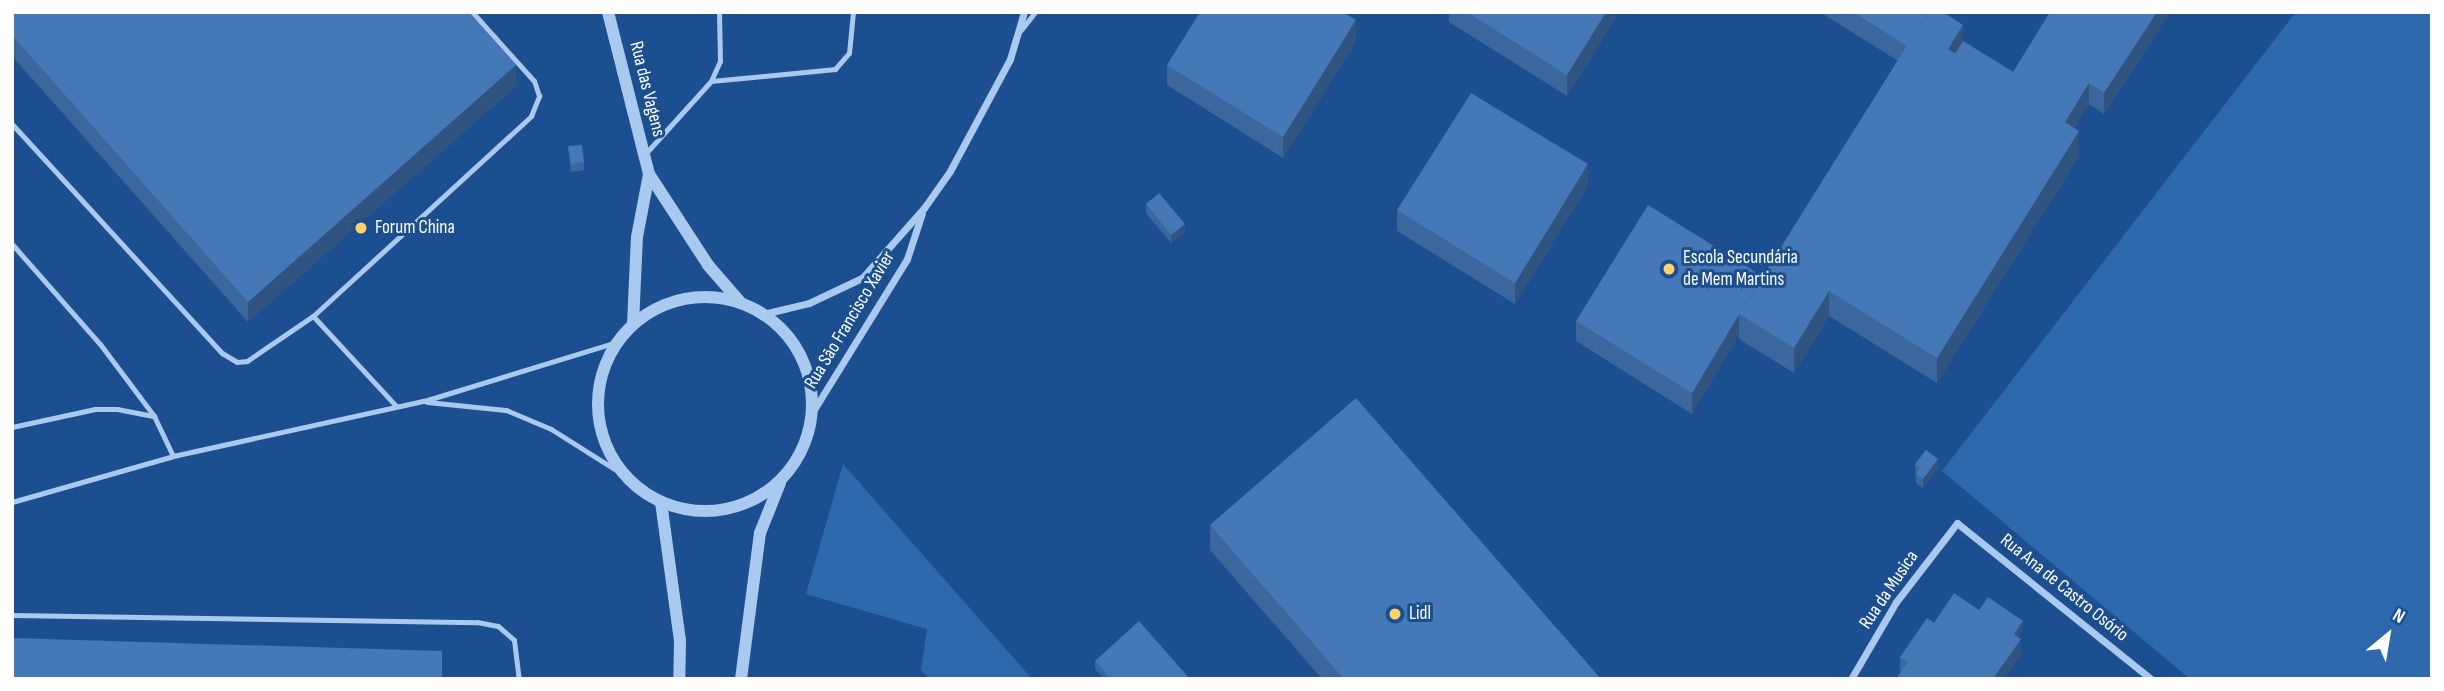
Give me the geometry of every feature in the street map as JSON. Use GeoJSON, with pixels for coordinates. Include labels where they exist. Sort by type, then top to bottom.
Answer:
{"type":"FeatureCollection","features":[{"type":"Feature","properties":{"kind":"street","name":"Rua das Vagens"},"geometry":{"type":"LineString","coordinates":[[608,12],[649,174],[708,265],[740,302]]}},
{"type":"Feature","properties":{"kind":"street","name":"Rua São Francisco Xavier"},"geometry":{"type":"LineString","coordinates":[[763,314],[809,303],[862,278],[924,208],[985,106],[1021,30],[1024,12]]}},
{"type":"Feature","properties":{"kind":"street","name":"Rua das Vagens"},"geometry":{"type":"LineString","coordinates":[[633,324],[637,237],[649,174]]}},
{"type":"Feature","properties":{"kind":"street","name":"Rua São Francisco Xavier"},"geometry":{"type":"LineString","coordinates":[[815,408],[907,259],[924,208]]}},
{"type":"Feature","properties":{"kind":"street"},"geometry":{"type":"LineString","coordinates":[[703,297],[740,302],[763,314],[796,347],[815,408],[796,463],[782,480],[759,499],[730,509],[695,511],[661,502],[624,475],[605,444],[597,410],[601,374],[617,342],[633,324],[665,304],[703,297]]}},
{"type":"Feature","properties":{"kind":"street"},"geometry":{"type":"LineString","coordinates":[[741,679],[760,533],[782,480]]}},
{"type":"Feature","properties":{"kind":"street"},"geometry":{"type":"LineString","coordinates":[[661,502],[680,640],[679,679]]}},
{"type":"Feature","properties":{"kind":"street","name":"Rua da Musica"},"geometry":{"type":"LineString","coordinates":[[1851,679],[1896,602],[1956,523]]}},
{"type":"Feature","properties":{"kind":"street","name":"Rua Ana de Castro Osório"},"geometry":{"type":"LineString","coordinates":[[1956,523],[2151,679]]}},
{"type":"Feature","properties":{"kind":"lane"},"geometry":{"type":"LineString","coordinates":[[12,124],[229,359],[247,361],[313,316],[531,116],[539,96],[534,81],[472,12]]}},
{"type":"Feature","properties":{"kind":"lane"},"geometry":{"type":"LineString","coordinates":[[644,155],[711,81],[720,61],[719,12]]}},
{"type":"Feature","properties":{"kind":"lane"},"geometry":{"type":"LineString","coordinates":[[711,81],[835,69],[849,52],[853,12]]}},
{"type":"Feature","properties":{"kind":"lane"},"geometry":{"type":"LineString","coordinates":[[1021,30],[1035,12]]}},
{"type":"Feature","properties":{"kind":"lane"},"geometry":{"type":"LineString","coordinates":[[12,244],[100,344],[154,416],[173,456]]}},
{"type":"Feature","properties":{"kind":"lane"},"geometry":{"type":"LineString","coordinates":[[313,316],[396,406]]}},
{"type":"Feature","properties":{"kind":"lane"},"geometry":{"type":"LineString","coordinates":[[12,502],[173,456],[424,401],[617,342]]}},
{"type":"Feature","properties":{"kind":"lane"},"geometry":{"type":"LineString","coordinates":[[424,401],[506,410],[551,429],[624,475]]}},
{"type":"Feature","properties":{"kind":"lane"},"geometry":{"type":"LineString","coordinates":[[12,427],[95,409],[154,416]]}},
{"type":"Feature","properties":{"kind":"lane"},"geometry":{"type":"LineString","coordinates":[[12,615],[477,622],[498,626],[514,640],[519,679]]}},
{"type":"Feature","properties":{"kind":"shaded area"},"geometry":{"type":"Polygon","coordinates":[[[2296,12],[2432,12],[2432,679],[2190,679],[1942,471],[2296,12]]]}},
{"type":"Feature","properties":{"kind":"shaded area"},"geometry":{"type":"Polygon","coordinates":[[[843,464],[1032,679],[930,679],[921,670],[927,629],[806,594],[843,464]]]}},
{"type":"Feature","properties":{"kind":"building"},"geometry":{"type":"Polygon","coordinates":[[[469,12],[516,65],[248,302],[12,35],[12,14],[469,12]]]}},
{"type":"Feature","properties":{"kind":"building"},"geometry":{"type":"Polygon","coordinates":[[[1200,12],[1343,12],[1356,20],[1283,137],[1167,65],[1200,12]]]}},
{"type":"Feature","properties":{"kind":"building"},"geometry":{"type":"Polygon","coordinates":[[[1467,12],[1606,12],[1567,75],[1467,12]]]}},
{"type":"Feature","properties":{"kind":"building"},"geometry":{"type":"Polygon","coordinates":[[[1853,12],[1928,12],[1907,46],[1853,12]]]}},
{"type":"Feature","properties":{"kind":"building"},"geometry":{"type":"Polygon","coordinates":[[[1928,12],[1943,12],[1963,25],[1948,49],[2079,131],[1937,358],[1829,291],[1794,348],[1739,314],[1928,12]]]}},
{"type":"Feature","properties":{"kind":"building"},"geometry":{"type":"Polygon","coordinates":[[[2050,12],[2157,12],[2104,93],[2089,83],[2065,122],[2005,85],[2050,12]]]}},
{"type":"Feature","properties":{"kind":"building"},"geometry":{"type":"Polygon","coordinates":[[[1963,41],[2013,72],[2005,85],[1955,54],[1963,41]]]}},
{"type":"Feature","properties":{"kind":"building"},"geometry":{"type":"Polygon","coordinates":[[[1471,93],[1588,164],[1515,283],[1397,210],[1471,93]]]}},
{"type":"Feature","properties":{"kind":"building"},"geometry":{"type":"Polygon","coordinates":[[[582,145],[584,162],[571,164],[568,146],[582,145]]]}},
{"type":"Feature","properties":{"kind":"building"},"geometry":{"type":"Polygon","coordinates":[[[1159,193],[1185,224],[1171,235],[1146,204],[1159,193]]]}},
{"type":"Feature","properties":{"kind":"building"},"geometry":{"type":"Polygon","coordinates":[[[1648,205],[1762,276],[1692,393],[1576,321],[1648,205]]]}},
{"type":"Feature","properties":{"kind":"building","name":"Lidl"},"geometry":{"type":"Polygon","coordinates":[[[1356,398],[1601,679],[1344,679],[1210,525],[1356,398]]]}},
{"type":"Feature","properties":{"kind":"building"},"geometry":{"type":"Polygon","coordinates":[[[1926,450],[1938,459],[1923,479],[1916,474],[1920,468],[1915,464],[1926,450]]]}},
{"type":"Feature","properties":{"kind":"building"},"geometry":{"type":"Polygon","coordinates":[[[1954,593],[2021,639],[1993,679],[1896,679],[1908,662],[1900,657],[1927,618],[1934,623],[1954,593]]]}},
{"type":"Feature","properties":{"kind":"building"},"geometry":{"type":"Polygon","coordinates":[[[1988,597],[2023,621],[2014,634],[1979,610],[1988,597]]]}},
{"type":"Feature","properties":{"kind":"building"},"geometry":{"type":"Polygon","coordinates":[[[1139,621],[1190,679],[1111,679],[1095,661],[1139,621]]]}},
{"type":"Feature","properties":{"kind":"building"},"geometry":{"type":"Polygon","coordinates":[[[12,638],[442,651],[442,679],[12,679],[12,638]]]}},
{"type":"Feature","properties":{"kind":"place","name":"Forum China"},"geometry":{"type":"Point","coordinates":[361,228]}},
{"type":"Feature","properties":{"kind":"place","name":"Escola Secundária de Mem Martins"},"geometry":{"type":"Point","coordinates":[1669,269]}},
{"type":"Feature","properties":{"kind":"place","name":"Lidl"},"geometry":{"type":"Point","coordinates":[1395,614]}}]}
